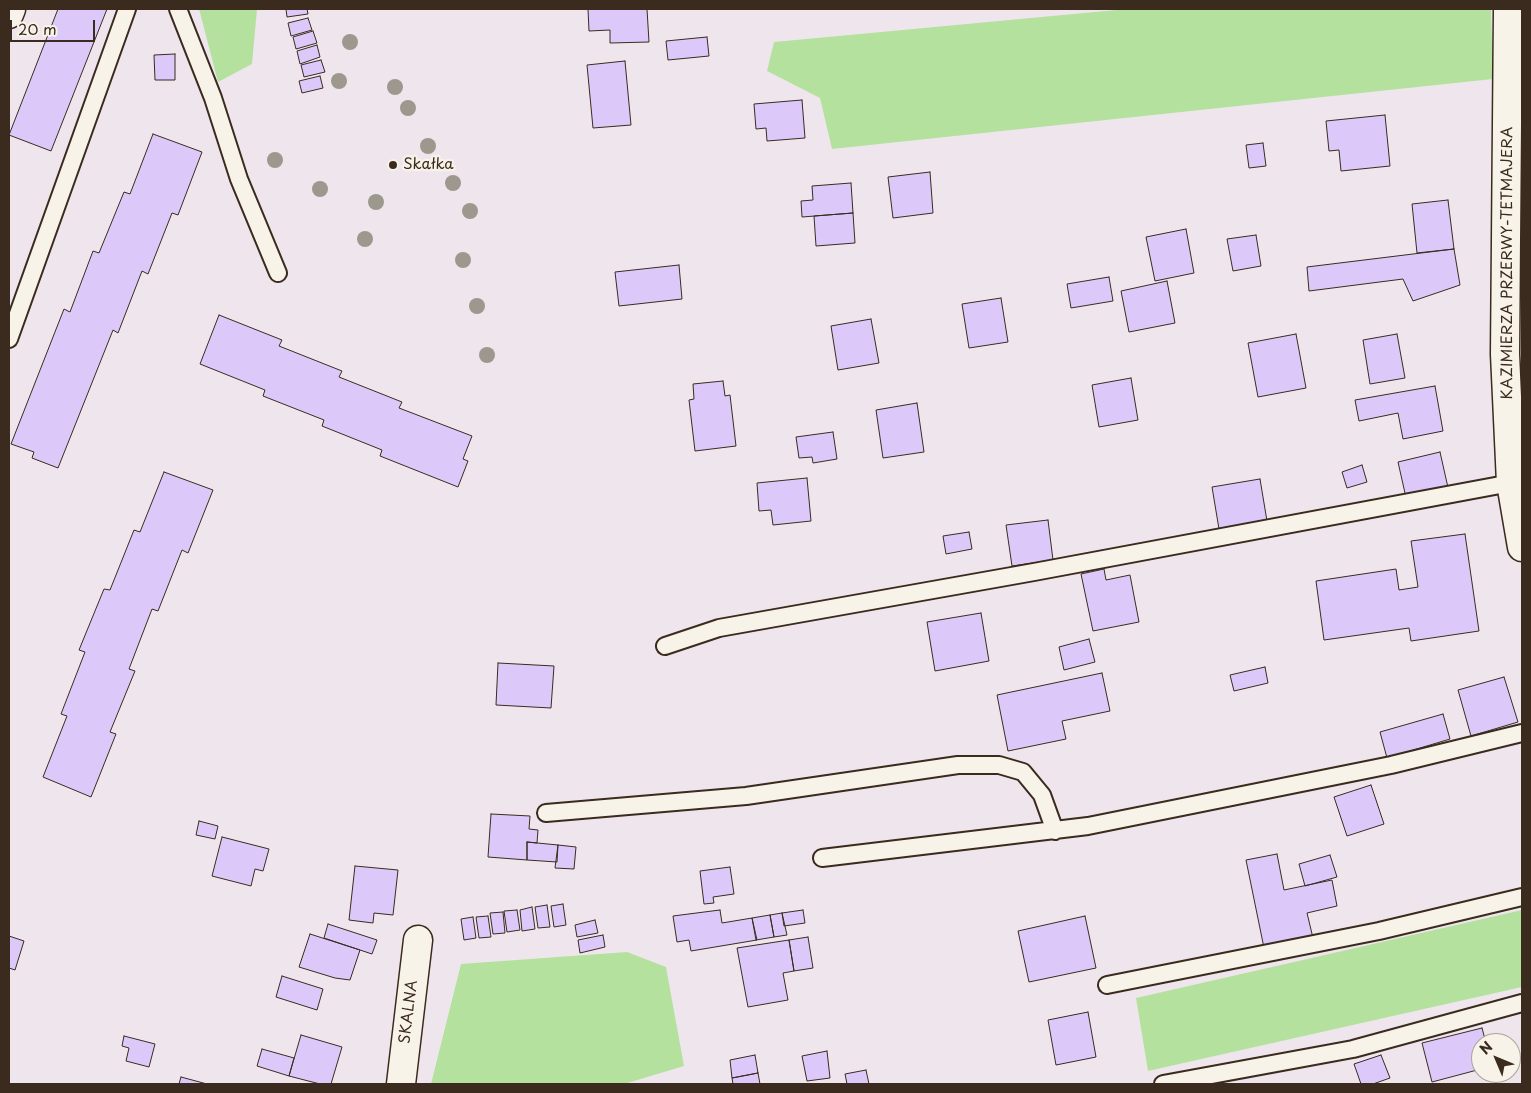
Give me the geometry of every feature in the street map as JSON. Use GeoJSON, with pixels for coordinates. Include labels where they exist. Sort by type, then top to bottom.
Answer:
{"type":"FeatureCollection","features":[{"type":"Feature","properties":{"kind":"street"},"geometry":{"type":"LineString","coordinates":[[9,14],[11,9]]}},
{"type":"Feature","properties":{"kind":"street","name":"KAZIMIERZA PRZERWY-TETMAJERA"},"geometry":{"type":"LineString","coordinates":[[1508,9],[1515,162],[1511,482],[1522,547]]}},
{"type":"Feature","properties":{"kind":"street","name":"SKALNA"},"geometry":{"type":"LineString","coordinates":[[400,1084],[418,940]]}},
{"type":"Feature","properties":{"kind":"lane"},"geometry":{"type":"LineString","coordinates":[[9,339],[127,9]]}},
{"type":"Feature","properties":{"kind":"lane"},"geometry":{"type":"LineString","coordinates":[[178,9],[213,98],[239,179],[278,273]]}},
{"type":"Feature","properties":{"kind":"lane"},"geometry":{"type":"LineString","coordinates":[[665,646],[719,628],[1034,572],[1511,482]]}},
{"type":"Feature","properties":{"kind":"lane"},"geometry":{"type":"LineString","coordinates":[[822,858],[1055,831],[1390,765],[1522,733]]}},
{"type":"Feature","properties":{"kind":"lane"},"geometry":{"type":"LineString","coordinates":[[546,813],[746,796],[958,765],[999,765],[1023,772],[1042,795],[1055,831]]}},
{"type":"Feature","properties":{"kind":"lane"},"geometry":{"type":"LineString","coordinates":[[1107,985],[1380,931],[1522,897]]}},
{"type":"Feature","properties":{"kind":"lane"},"geometry":{"type":"LineString","coordinates":[[1164,1084],[1353,1049],[1522,1003]]}},
{"type":"Feature","properties":{"kind":"green space"},"geometry":{"type":"Polygon","coordinates":[[[199,9],[257,9],[252,64],[218,82],[199,9]]]}},
{"type":"Feature","properties":{"kind":"green space"},"geometry":{"type":"Polygon","coordinates":[[[1127,9],[1491,9],[1493,79],[832,149],[820,98],[767,71],[774,42],[1127,9]]]}},
{"type":"Feature","properties":{"kind":"green space"},"geometry":{"type":"Polygon","coordinates":[[[1522,910],[1522,987],[1148,1071],[1136,998],[1522,910]]]}},
{"type":"Feature","properties":{"kind":"green space"},"geometry":{"type":"Polygon","coordinates":[[[627,952],[666,967],[684,1066],[624,1084],[431,1084],[461,964],[627,952]]]}},
{"type":"Feature","properties":{"kind":"building"},"geometry":{"type":"Polygon","coordinates":[[[58,9],[107,9],[51,151],[9,135],[58,9]]]}},
{"type":"Feature","properties":{"kind":"building"},"geometry":{"type":"Polygon","coordinates":[[[286,9],[307,9],[308,14],[287,17],[286,9]]]}},
{"type":"Feature","properties":{"kind":"building"},"geometry":{"type":"Polygon","coordinates":[[[588,9],[647,9],[649,42],[610,43],[610,30],[589,31],[588,9]]]}},
{"type":"Feature","properties":{"kind":"building"},"geometry":{"type":"Polygon","coordinates":[[[308,18],[312,30],[291,36],[288,23],[308,18]]]}},
{"type":"Feature","properties":{"kind":"building"},"geometry":{"type":"Polygon","coordinates":[[[313,31],[317,43],[296,49],[293,37],[313,31]]]}},
{"type":"Feature","properties":{"kind":"building"},"geometry":{"type":"Polygon","coordinates":[[[707,37],[709,56],[668,60],[666,41],[707,37]]]}},
{"type":"Feature","properties":{"kind":"building"},"geometry":{"type":"Polygon","coordinates":[[[317,45],[320,57],[300,64],[297,51],[317,45]]]}},
{"type":"Feature","properties":{"kind":"building"},"geometry":{"type":"Polygon","coordinates":[[[175,54],[175,80],[155,80],[154,55],[175,54]]]}},
{"type":"Feature","properties":{"kind":"building"},"geometry":{"type":"Polygon","coordinates":[[[321,60],[325,72],[304,77],[301,65],[321,60]]]}},
{"type":"Feature","properties":{"kind":"building"},"geometry":{"type":"Polygon","coordinates":[[[625,61],[631,125],[593,128],[587,65],[625,61]]]}},
{"type":"Feature","properties":{"kind":"building"},"geometry":{"type":"Polygon","coordinates":[[[320,76],[323,88],[302,93],[299,81],[320,76]]]}},
{"type":"Feature","properties":{"kind":"building"},"geometry":{"type":"Polygon","coordinates":[[[802,100],[805,138],[767,141],[766,128],[756,129],[754,104],[802,100]]]}},
{"type":"Feature","properties":{"kind":"building"},"geometry":{"type":"Polygon","coordinates":[[[1385,115],[1390,166],[1341,171],[1339,150],[1329,151],[1326,121],[1385,115]]]}},
{"type":"Feature","properties":{"kind":"building"},"geometry":{"type":"Polygon","coordinates":[[[153,134],[202,152],[178,215],[172,213],[148,274],[142,271],[118,333],[113,330],[58,468],[32,458],[34,452],[11,444],[64,309],[70,312],[93,251],[99,253],[124,192],[130,194],[153,134]]]}},
{"type":"Feature","properties":{"kind":"building"},"geometry":{"type":"Polygon","coordinates":[[[1263,143],[1266,166],[1249,168],[1246,145],[1263,143]]]}},
{"type":"Feature","properties":{"kind":"building"},"geometry":{"type":"Polygon","coordinates":[[[930,172],[933,213],[893,218],[888,177],[930,172]]]}},
{"type":"Feature","properties":{"kind":"building"},"geometry":{"type":"Polygon","coordinates":[[[851,183],[853,213],[802,217],[801,201],[813,200],[812,186],[851,183]]]}},
{"type":"Feature","properties":{"kind":"building"},"geometry":{"type":"Polygon","coordinates":[[[1448,200],[1454,249],[1417,253],[1412,204],[1448,200]]]}},
{"type":"Feature","properties":{"kind":"building"},"geometry":{"type":"Polygon","coordinates":[[[853,213],[855,243],[816,246],[814,216],[853,213]]]}},
{"type":"Feature","properties":{"kind":"building"},"geometry":{"type":"Polygon","coordinates":[[[1186,229],[1194,273],[1155,281],[1146,237],[1186,229]]]}},
{"type":"Feature","properties":{"kind":"building"},"geometry":{"type":"Polygon","coordinates":[[[1256,235],[1261,266],[1233,271],[1227,239],[1256,235]]]}},
{"type":"Feature","properties":{"kind":"building"},"geometry":{"type":"Polygon","coordinates":[[[1454,249],[1460,285],[1413,301],[1403,279],[1309,291],[1307,267],[1454,249]]]}},
{"type":"Feature","properties":{"kind":"building"},"geometry":{"type":"Polygon","coordinates":[[[679,265],[682,299],[619,306],[615,272],[679,265]]]}},
{"type":"Feature","properties":{"kind":"building"},"geometry":{"type":"Polygon","coordinates":[[[1109,277],[1113,301],[1071,308],[1067,284],[1109,277]]]}},
{"type":"Feature","properties":{"kind":"building"},"geometry":{"type":"Polygon","coordinates":[[[1167,281],[1175,323],[1129,332],[1121,291],[1167,281]]]}},
{"type":"Feature","properties":{"kind":"building"},"geometry":{"type":"Polygon","coordinates":[[[1001,298],[1008,342],[969,348],[962,304],[1001,298]]]}},
{"type":"Feature","properties":{"kind":"building"},"geometry":{"type":"Polygon","coordinates":[[[219,315],[282,340],[279,346],[342,371],[339,377],[402,402],[399,408],[472,436],[463,459],[468,461],[458,487],[380,456],[382,450],[322,426],[324,420],[263,396],[265,390],[200,364],[219,315]]]}},
{"type":"Feature","properties":{"kind":"building"},"geometry":{"type":"Polygon","coordinates":[[[871,319],[879,363],[838,370],[831,326],[871,319]]]}},
{"type":"Feature","properties":{"kind":"building"},"geometry":{"type":"Polygon","coordinates":[[[1296,334],[1306,388],[1258,397],[1248,343],[1296,334]]]}},
{"type":"Feature","properties":{"kind":"building"},"geometry":{"type":"Polygon","coordinates":[[[1397,334],[1405,378],[1370,384],[1363,340],[1397,334]]]}},
{"type":"Feature","properties":{"kind":"building"},"geometry":{"type":"Polygon","coordinates":[[[1131,378],[1138,420],[1099,427],[1092,385],[1131,378]]]}},
{"type":"Feature","properties":{"kind":"building"},"geometry":{"type":"Polygon","coordinates":[[[723,381],[725,396],[730,395],[736,446],[695,451],[689,400],[694,399],[693,384],[723,381]]]}},
{"type":"Feature","properties":{"kind":"building"},"geometry":{"type":"Polygon","coordinates":[[[1435,386],[1443,431],[1403,439],[1398,413],[1359,421],[1355,400],[1435,386]]]}},
{"type":"Feature","properties":{"kind":"building"},"geometry":{"type":"Polygon","coordinates":[[[917,403],[924,452],[883,458],[876,410],[917,403]]]}},
{"type":"Feature","properties":{"kind":"building"},"geometry":{"type":"Polygon","coordinates":[[[833,432],[837,459],[813,463],[812,457],[799,458],[796,437],[833,432]]]}},
{"type":"Feature","properties":{"kind":"building"},"geometry":{"type":"Polygon","coordinates":[[[1440,452],[1449,492],[1407,502],[1398,462],[1440,452]]]}},
{"type":"Feature","properties":{"kind":"building"},"geometry":{"type":"Polygon","coordinates":[[[1362,465],[1367,482],[1347,488],[1342,472],[1362,465]]]}},
{"type":"Feature","properties":{"kind":"building"},"geometry":{"type":"Polygon","coordinates":[[[164,472],[213,490],[188,553],[182,550],[158,611],[152,609],[129,669],[135,671],[110,732],[116,734],[91,797],[43,777],[67,716],[61,714],[85,652],[79,650],[104,589],[110,590],[134,530],[140,532],[164,472]]]}},
{"type":"Feature","properties":{"kind":"building"},"geometry":{"type":"Polygon","coordinates":[[[807,478],[811,521],[773,525],[771,510],[759,511],[757,483],[807,478]]]}},
{"type":"Feature","properties":{"kind":"building"},"geometry":{"type":"Polygon","coordinates":[[[1260,479],[1267,521],[1219,529],[1212,487],[1260,479]]]}},
{"type":"Feature","properties":{"kind":"building"},"geometry":{"type":"Polygon","coordinates":[[[1048,520],[1053,560],[1012,566],[1006,525],[1048,520]]]}},
{"type":"Feature","properties":{"kind":"building"},"geometry":{"type":"Polygon","coordinates":[[[969,532],[972,549],[946,554],[943,536],[969,532]]]}},
{"type":"Feature","properties":{"kind":"building"},"geometry":{"type":"Polygon","coordinates":[[[1465,534],[1479,631],[1411,641],[1409,628],[1324,640],[1316,581],[1396,569],[1399,590],[1418,587],[1411,541],[1465,534]]]}},
{"type":"Feature","properties":{"kind":"building"},"geometry":{"type":"Polygon","coordinates":[[[1104,569],[1106,580],[1130,575],[1139,622],[1093,631],[1081,574],[1104,569]]]}},
{"type":"Feature","properties":{"kind":"building"},"geometry":{"type":"Polygon","coordinates":[[[981,613],[989,661],[935,671],[927,622],[981,613]]]}},
{"type":"Feature","properties":{"kind":"building"},"geometry":{"type":"Polygon","coordinates":[[[1089,639],[1095,662],[1064,670],[1059,647],[1089,639]]]}},
{"type":"Feature","properties":{"kind":"building"},"geometry":{"type":"Polygon","coordinates":[[[498,663],[554,666],[551,708],[496,705],[498,663]]]}},
{"type":"Feature","properties":{"kind":"building"},"geometry":{"type":"Polygon","coordinates":[[[1265,667],[1268,683],[1234,691],[1230,675],[1265,667]]]}},
{"type":"Feature","properties":{"kind":"building"},"geometry":{"type":"Polygon","coordinates":[[[1102,673],[1110,711],[1062,721],[1066,739],[1008,751],[997,695],[1102,673]]]}},
{"type":"Feature","properties":{"kind":"building"},"geometry":{"type":"Polygon","coordinates":[[[1504,677],[1518,722],[1471,736],[1458,690],[1504,677]]]}},
{"type":"Feature","properties":{"kind":"building"},"geometry":{"type":"Polygon","coordinates":[[[1443,714],[1450,739],[1387,758],[1380,732],[1443,714]]]}},
{"type":"Feature","properties":{"kind":"building"},"geometry":{"type":"Polygon","coordinates":[[[1371,785],[1384,824],[1347,836],[1334,797],[1371,785]]]}},
{"type":"Feature","properties":{"kind":"building"},"geometry":{"type":"Polygon","coordinates":[[[491,814],[530,816],[529,829],[538,830],[537,843],[527,842],[527,860],[488,857],[491,814]]]}},
{"type":"Feature","properties":{"kind":"building"},"geometry":{"type":"Polygon","coordinates":[[[199,821],[218,826],[215,839],[196,835],[199,821]]]}},
{"type":"Feature","properties":{"kind":"building"},"geometry":{"type":"Polygon","coordinates":[[[222,837],[269,849],[263,871],[255,869],[251,886],[212,876],[222,837]]]}},
{"type":"Feature","properties":{"kind":"building"},"geometry":{"type":"Polygon","coordinates":[[[527,842],[558,845],[557,862],[527,860],[527,842]]]}},
{"type":"Feature","properties":{"kind":"building"},"geometry":{"type":"Polygon","coordinates":[[[558,845],[576,847],[574,869],[555,868],[558,845]]]}},
{"type":"Feature","properties":{"kind":"building"},"geometry":{"type":"Polygon","coordinates":[[[1277,854],[1284,890],[1332,880],[1337,906],[1307,913],[1313,938],[1264,948],[1246,860],[1277,854]]]}},
{"type":"Feature","properties":{"kind":"building"},"geometry":{"type":"Polygon","coordinates":[[[1330,855],[1337,877],[1305,886],[1299,864],[1330,855]]]}},
{"type":"Feature","properties":{"kind":"building"},"geometry":{"type":"Polygon","coordinates":[[[355,866],[398,870],[393,915],[374,913],[373,923],[349,920],[355,866]]]}},
{"type":"Feature","properties":{"kind":"building"},"geometry":{"type":"Polygon","coordinates":[[[730,867],[734,894],[713,897],[714,903],[704,904],[700,871],[730,867]]]}},
{"type":"Feature","properties":{"kind":"building"},"geometry":{"type":"Polygon","coordinates":[[[563,904],[566,925],[554,927],[551,906],[563,904]]]}},
{"type":"Feature","properties":{"kind":"building"},"geometry":{"type":"Polygon","coordinates":[[[547,905],[550,927],[538,928],[535,907],[547,905]]]}},
{"type":"Feature","properties":{"kind":"building"},"geometry":{"type":"Polygon","coordinates":[[[532,907],[535,929],[522,931],[520,910],[532,907]]]}},
{"type":"Feature","properties":{"kind":"building"},"geometry":{"type":"Polygon","coordinates":[[[517,910],[520,930],[507,932],[504,911],[517,910]]]}},
{"type":"Feature","properties":{"kind":"building"},"geometry":{"type":"Polygon","coordinates":[[[720,910],[722,923],[752,918],[757,940],[691,951],[689,940],[677,942],[673,916],[720,910]]]}},
{"type":"Feature","properties":{"kind":"building"},"geometry":{"type":"Polygon","coordinates":[[[803,910],[805,923],[784,926],[782,913],[803,910]]]}},
{"type":"Feature","properties":{"kind":"building"},"geometry":{"type":"Polygon","coordinates":[[[503,912],[505,933],[493,934],[490,913],[503,912]]]}},
{"type":"Feature","properties":{"kind":"building"},"geometry":{"type":"Polygon","coordinates":[[[782,913],[787,935],[774,937],[770,915],[782,913]]]}},
{"type":"Feature","properties":{"kind":"building"},"geometry":{"type":"Polygon","coordinates":[[[770,915],[774,937],[756,940],[752,918],[770,915]]]}},
{"type":"Feature","properties":{"kind":"building"},"geometry":{"type":"Polygon","coordinates":[[[488,916],[491,937],[479,938],[476,917],[488,916]]]}},
{"type":"Feature","properties":{"kind":"building"},"geometry":{"type":"Polygon","coordinates":[[[1085,916],[1096,968],[1029,982],[1018,931],[1085,916]]]}},
{"type":"Feature","properties":{"kind":"building"},"geometry":{"type":"Polygon","coordinates":[[[473,917],[476,938],[464,940],[461,919],[473,917]]]}},
{"type":"Feature","properties":{"kind":"building"},"geometry":{"type":"Polygon","coordinates":[[[595,920],[598,933],[577,937],[575,925],[595,920]]]}},
{"type":"Feature","properties":{"kind":"building"},"geometry":{"type":"Polygon","coordinates":[[[328,924],[377,940],[372,954],[324,938],[328,924]]]}},
{"type":"Feature","properties":{"kind":"building"},"geometry":{"type":"Polygon","coordinates":[[[310,934],[360,950],[350,980],[335,978],[299,967],[310,934]]]}},
{"type":"Feature","properties":{"kind":"building"},"geometry":{"type":"Polygon","coordinates":[[[603,935],[605,947],[580,953],[578,940],[603,935]]]}},
{"type":"Feature","properties":{"kind":"building"},"geometry":{"type":"Polygon","coordinates":[[[9,936],[24,941],[15,970],[9,968],[9,936]]]}},
{"type":"Feature","properties":{"kind":"building"},"geometry":{"type":"Polygon","coordinates":[[[808,937],[813,968],[794,971],[789,940],[808,937]]]}},
{"type":"Feature","properties":{"kind":"building"},"geometry":{"type":"Polygon","coordinates":[[[789,940],[794,971],[783,973],[788,1000],[748,1007],[737,948],[789,940]]]}},
{"type":"Feature","properties":{"kind":"building"},"geometry":{"type":"Polygon","coordinates":[[[282,976],[323,989],[317,1010],[276,997],[282,976]]]}},
{"type":"Feature","properties":{"kind":"building"},"geometry":{"type":"Polygon","coordinates":[[[1088,1012],[1096,1057],[1056,1065],[1048,1020],[1088,1012]]]}},
{"type":"Feature","properties":{"kind":"building"},"geometry":{"type":"Polygon","coordinates":[[[1482,1028],[1483,1033],[1471,1033],[1471,1072],[1432,1082],[1422,1043],[1482,1028]]]}},
{"type":"Feature","properties":{"kind":"building"},"geometry":{"type":"Polygon","coordinates":[[[301,1035],[342,1047],[331,1084],[320,1084],[289,1076],[301,1035]]]}},
{"type":"Feature","properties":{"kind":"building"},"geometry":{"type":"Polygon","coordinates":[[[124,1036],[155,1044],[149,1067],[126,1061],[129,1048],[122,1046],[124,1036]]]}},
{"type":"Feature","properties":{"kind":"building"},"geometry":{"type":"Polygon","coordinates":[[[262,1049],[294,1058],[289,1076],[257,1066],[262,1049]]]}},
{"type":"Feature","properties":{"kind":"building"},"geometry":{"type":"Polygon","coordinates":[[[827,1051],[830,1078],[807,1081],[802,1056],[827,1051]]]}},
{"type":"Feature","properties":{"kind":"building"},"geometry":{"type":"Polygon","coordinates":[[[755,1055],[758,1073],[732,1078],[730,1060],[755,1055]]]}},
{"type":"Feature","properties":{"kind":"building"},"geometry":{"type":"Polygon","coordinates":[[[1381,1055],[1390,1078],[1373,1084],[1361,1084],[1354,1064],[1381,1055]]]}},
{"type":"Feature","properties":{"kind":"building"},"geometry":{"type":"Polygon","coordinates":[[[866,1070],[869,1084],[847,1084],[845,1074],[866,1070]]]}},
{"type":"Feature","properties":{"kind":"building"},"geometry":{"type":"Polygon","coordinates":[[[758,1073],[760,1084],[733,1084],[732,1078],[758,1073]]]}},
{"type":"Feature","properties":{"kind":"building"},"geometry":{"type":"Polygon","coordinates":[[[181,1077],[207,1084],[179,1084],[181,1077]]]}},
{"type":"Feature","properties":{"kind":"place","name":"Skałka"},"geometry":{"type":"Point","coordinates":[393,165]}}]}
